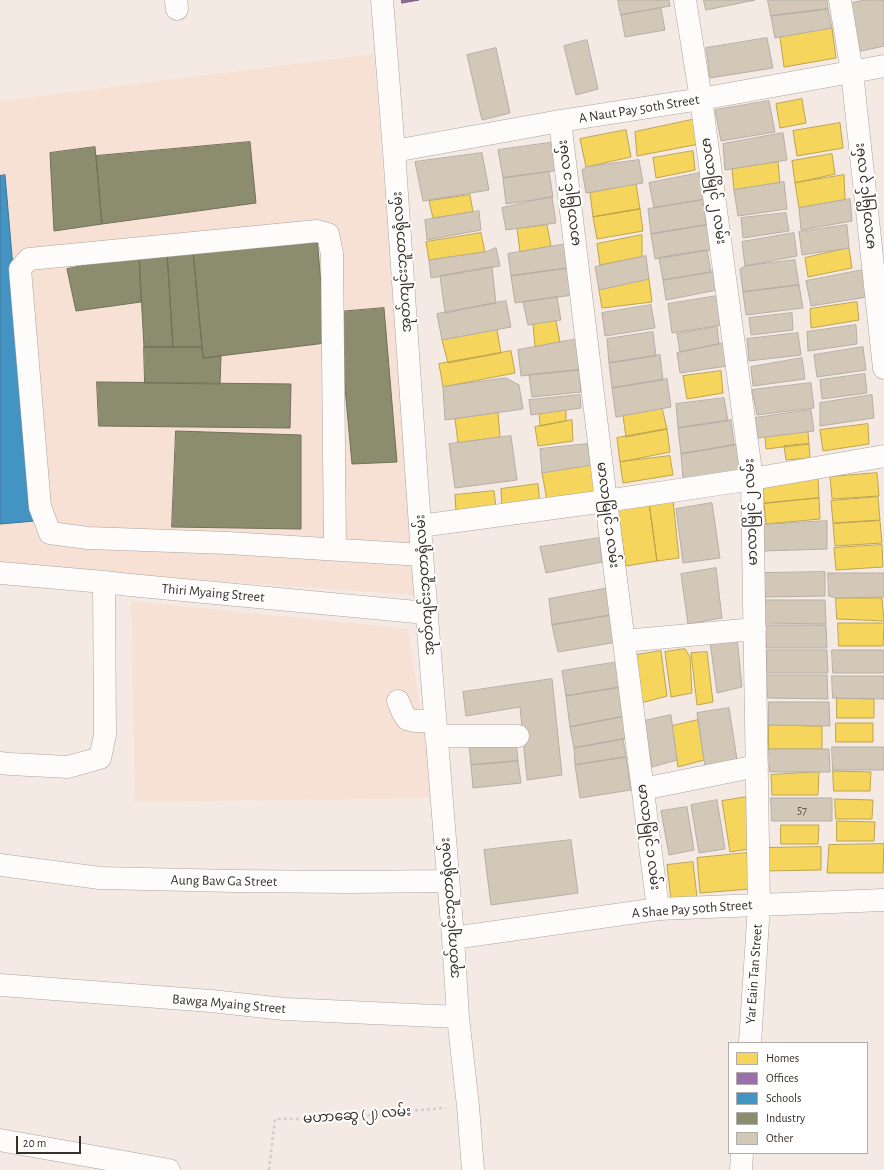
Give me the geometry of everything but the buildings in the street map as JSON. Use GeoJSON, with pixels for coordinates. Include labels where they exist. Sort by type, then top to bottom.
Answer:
{"type":"FeatureCollection","features":[{"type":"Feature","properties":{"kind":"street","name":"အုတ်ကျင်းဘူတာရုံလမ်း"},"geometry":{"type":"LineString","coordinates":[[382,0],[422,555],[458,1017],[468,1106],[473,1170]]}},
{"type":"Feature","properties":{"kind":"street","name":"မာလာမြိုင် ၂ လမ်း"},"geometry":{"type":"LineString","coordinates":[[685,0],[701,99],[752,479],[759,905]]}},
{"type":"Feature","properties":{"kind":"street","name":"မာလာမြိုင် ၃ လမ်း"},"geometry":{"type":"LineString","coordinates":[[840,0],[852,72],[884,368]]}},
{"type":"Feature","properties":{"kind":"street","name":"A Naut Pay 50th Street"},"geometry":{"type":"LineString","coordinates":[[394,152],[560,121],[701,99],[884,66]]}},
{"type":"Feature","properties":{"kind":"street","name":"မာလာမြိုင် ၁ လမ်း"},"geometry":{"type":"LineString","coordinates":[[560,121],[606,501],[658,909]]}},
{"type":"Feature","properties":{"kind":"street"},"geometry":{"type":"LineString","coordinates":[[335,549],[332,254],[328,234],[317,231],[29,259],[20,269],[40,507],[50,533],[88,538],[335,549],[422,555]]}},
{"type":"Feature","properties":{"kind":"street"},"geometry":{"type":"LineString","coordinates":[[420,526],[606,501],[752,479],[884,456]]}},
{"type":"Feature","properties":{"kind":"street","name":"Thiri Myaing Street"},"geometry":{"type":"LineString","coordinates":[[0,573],[427,613]]}},
{"type":"Feature","properties":{"kind":"street"},"geometry":{"type":"LineString","coordinates":[[0,763],[68,767],[100,758],[105,735],[104,582]]}},
{"type":"Feature","properties":{"kind":"street"},"geometry":{"type":"LineString","coordinates":[[624,641],[755,629]]}},
{"type":"Feature","properties":{"kind":"street"},"geometry":{"type":"LineString","coordinates":[[398,701],[407,719],[436,729],[518,736]]}},
{"type":"Feature","properties":{"kind":"street"},"geometry":{"type":"LineString","coordinates":[[643,789],[757,766]]}},
{"type":"Feature","properties":{"kind":"street","name":"Aung Baw Ga Street"},"geometry":{"type":"LineString","coordinates":[[0,865],[100,878],[349,882],[448,881]]}},
{"type":"Feature","properties":{"kind":"street","name":"A Shae Pay 50th Street"},"geometry":{"type":"LineString","coordinates":[[453,938],[658,909],[884,900]]}},
{"type":"Feature","properties":{"kind":"street","name":"Yar Eain Tan Street"},"geometry":{"type":"LineString","coordinates":[[750,1042],[759,905]]}},
{"type":"Feature","properties":{"kind":"street","name":"Bawga Myaing Street"},"geometry":{"type":"LineString","coordinates":[[0,985],[284,1009],[458,1017]]}},
{"type":"Feature","properties":{"kind":"street"},"geometry":{"type":"LineString","coordinates":[[0,1140],[169,1170]]}},
{"type":"Feature","properties":{"kind":"street"},"geometry":{"type":"LineString","coordinates":[[741,1170],[742,1154]]}},
{"type":"Feature","properties":{"kind":"path","name":"မဟာဆွေ (၂) လမ်း"},"geometry":{"type":"LineString","coordinates":[[269,1170],[275,1119],[342,1119],[384,1113],[468,1106]]}},
{"type":"Feature","properties":{"kind":"shaded area"},"geometry":{"type":"Polygon","coordinates":[[[374,54],[416,595],[0,566],[0,101],[374,54]]]}},
{"type":"Feature","properties":{"kind":"shaded area"},"geometry":{"type":"Polygon","coordinates":[[[131,601],[408,629],[434,798],[135,802],[131,601]]]}}]}
